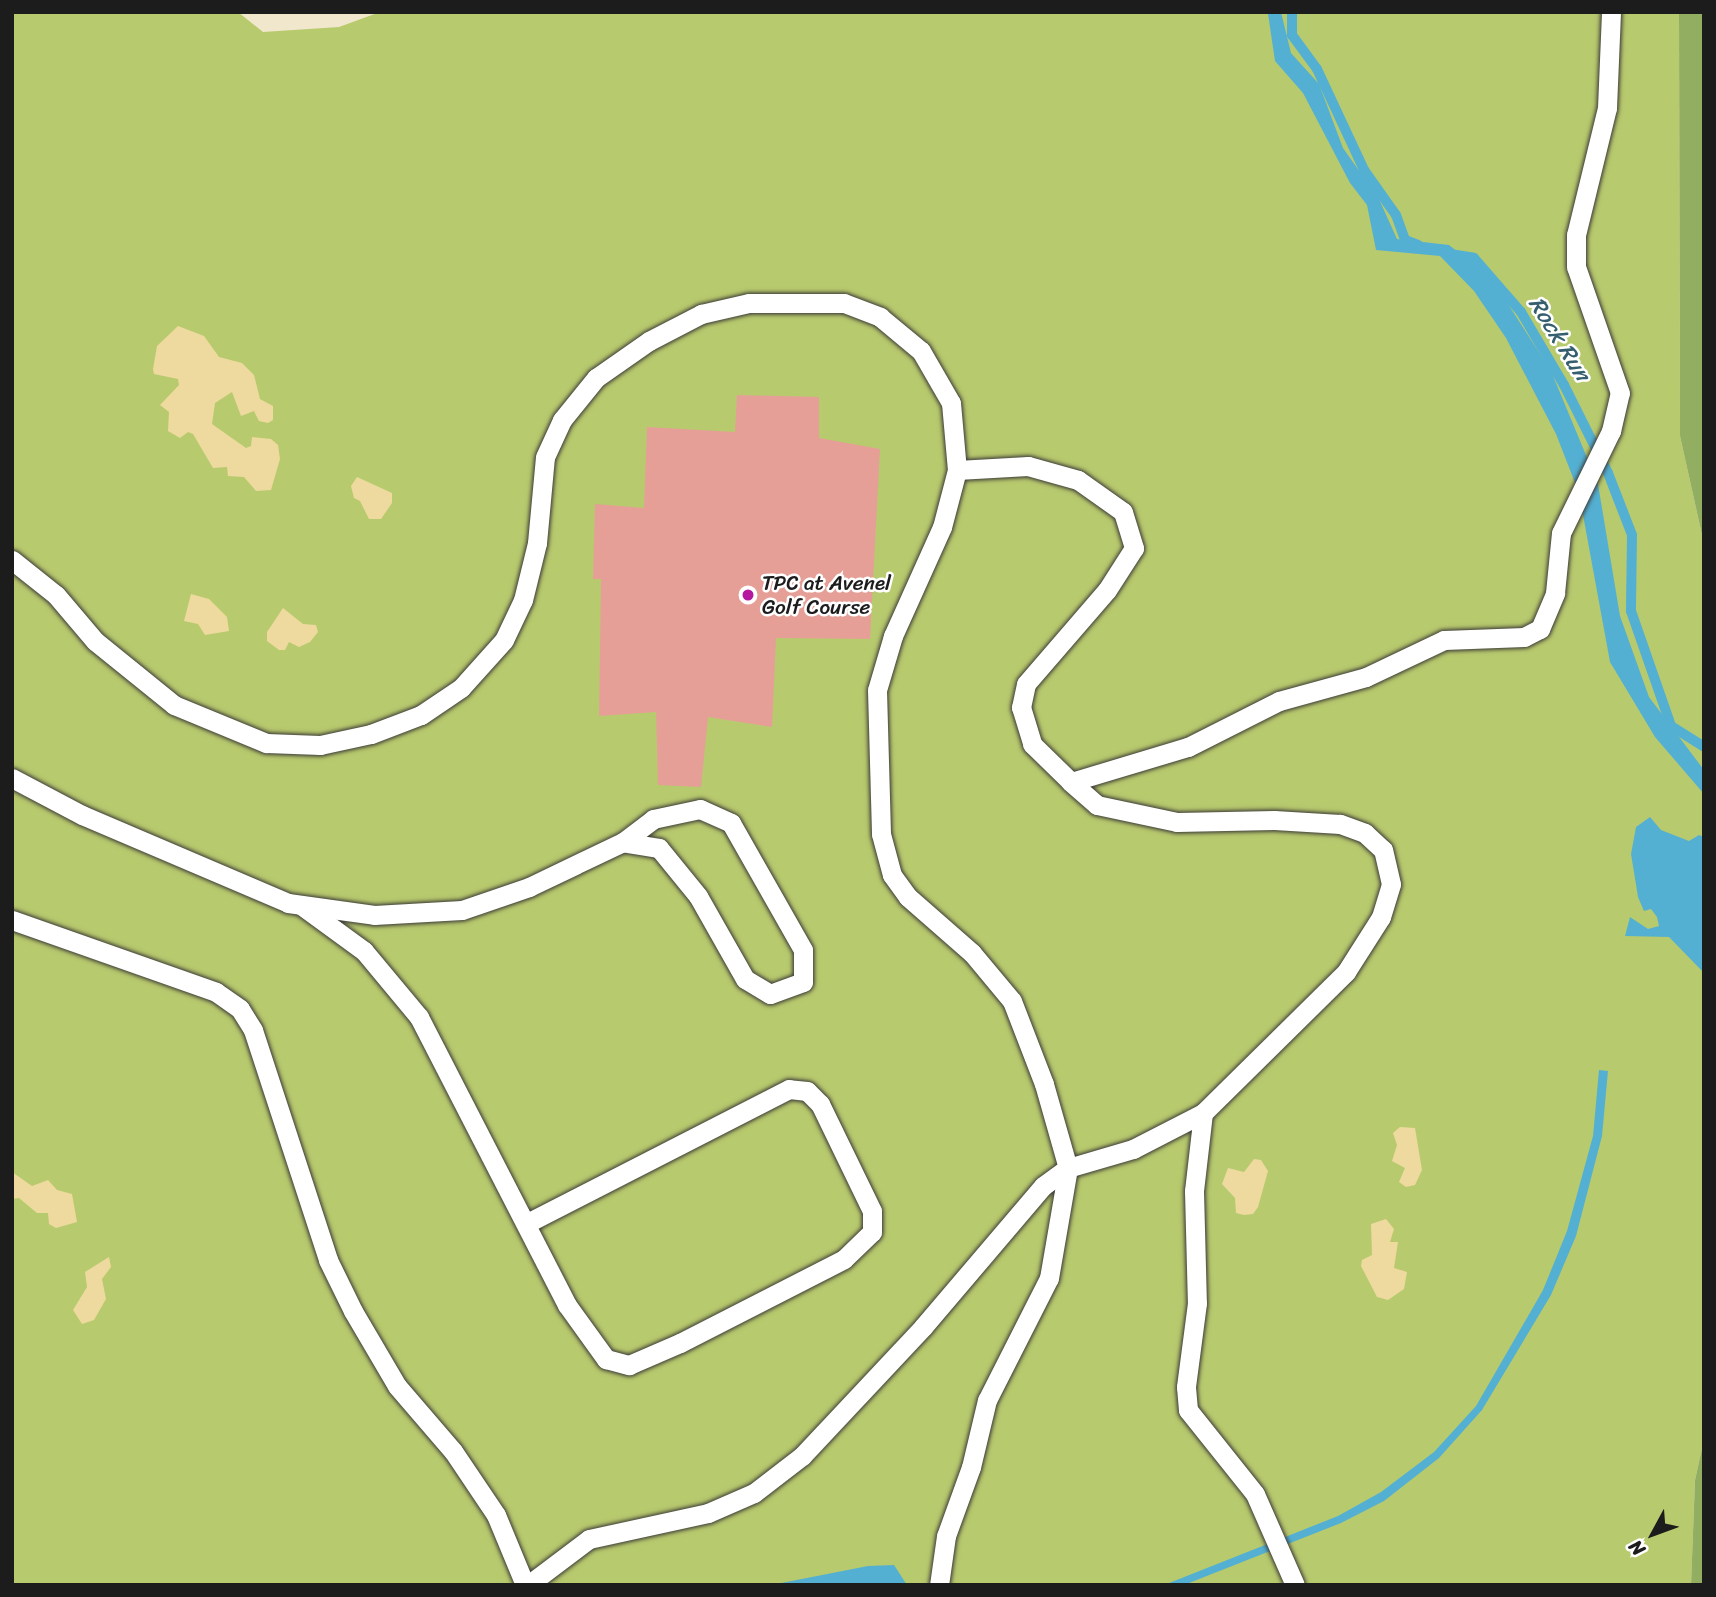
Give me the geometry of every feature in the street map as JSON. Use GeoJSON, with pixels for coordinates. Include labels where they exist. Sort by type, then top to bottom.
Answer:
{"type":"FeatureCollection","features":[{"type":"Feature","properties":{"kind":"lane"},"geometry":{"type":"LineString","coordinates":[[1071,782],[1188,747],[1279,701],[1366,677],[1444,640],[1524,637],[1540,629],[1555,593],[1562,533],[1611,431],[1620,393],[1576,267],[1576,235],[1607,108],[1611,12]]}},
{"type":"Feature","properties":{"kind":"lane"},"geometry":{"type":"LineString","coordinates":[[12,560],[56,595],[95,641],[174,705],[266,743],[320,745],[372,734],[421,715],[461,688],[504,640],[523,600],[537,543],[545,457],[562,421],[596,378],[649,341],[701,314],[749,303],[844,303],[880,317],[921,351],[951,403],[957,470],[942,527],[893,636],[877,691],[881,834],[892,874],[908,897],[972,953],[1012,1000],[1044,1084],[1068,1168],[1049,1278],[987,1400],[971,1467],[946,1536],[939,1585]]}},
{"type":"Feature","properties":{"kind":"lane"},"geometry":{"type":"LineString","coordinates":[[12,920],[216,992],[240,1009],[253,1030],[328,1259],[353,1311],[397,1386],[453,1451],[496,1515],[527,1585],[589,1539],[708,1513],[754,1493],[802,1456],[965,1281],[1015,1214],[1068,1168],[1133,1149],[1203,1113],[1346,972],[1381,917],[1391,884],[1383,850],[1364,833],[1340,824],[1177,822],[1097,805],[1071,782],[1032,744],[1021,707],[1026,684],[1107,590],[1134,548],[1123,512],[1078,480],[1028,466],[957,470]]}},
{"type":"Feature","properties":{"kind":"lane"},"geometry":{"type":"LineString","coordinates":[[12,778],[198,866],[301,905],[374,915],[462,910],[529,887],[623,842],[653,820],[700,809],[731,823],[803,950],[803,982],[770,994],[745,979],[698,895],[659,848],[623,842]]}},
{"type":"Feature","properties":{"kind":"lane"},"geometry":{"type":"LineString","coordinates":[[301,905],[364,951],[419,1017],[527,1223],[587,1337],[606,1359],[629,1364],[844,1259],[872,1232],[872,1211],[820,1104],[807,1091],[789,1089],[527,1223]]}},
{"type":"Feature","properties":{"kind":"lane"},"geometry":{"type":"LineString","coordinates":[[1203,1113],[1194,1191],[1197,1303],[1186,1387],[1188,1410],[1255,1494],[1293,1582]]}},
{"type":"Feature","properties":{"kind":"green space"},"geometry":{"type":"Polygon","coordinates":[[[12,12],[238,12],[263,32],[339,27],[380,12],[1679,12],[1680,436],[1704,544],[1704,1439],[1695,1480],[1691,1585],[12,1585],[12,12]]]}},
{"type":"Feature","properties":{"kind":"green space"},"geometry":{"type":"Polygon","coordinates":[[[1679,12],[1704,12],[1704,544],[1680,436],[1679,12]]]}},
{"type":"Feature","properties":{"kind":"green space"},"geometry":{"type":"Polygon","coordinates":[[[1704,1439],[1704,1585],[1691,1585],[1695,1480],[1704,1439]]]}},
{"type":"Feature","properties":{"kind":"sand"},"geometry":{"type":"Polygon","coordinates":[[[178,326],[204,336],[219,357],[242,363],[254,375],[260,399],[273,406],[273,420],[268,423],[259,421],[254,411],[241,416],[232,392],[215,403],[212,424],[246,448],[251,446],[252,437],[271,439],[278,445],[280,459],[271,490],[256,491],[244,477],[228,476],[227,467],[213,468],[193,434],[188,432],[180,438],[168,431],[169,412],[160,405],[179,385],[178,379],[154,374],[153,369],[157,346],[178,326]]]}},
{"type":"Feature","properties":{"kind":"sand"},"geometry":{"type":"Polygon","coordinates":[[[357,477],[392,493],[392,503],[381,519],[369,519],[360,501],[354,498],[351,486],[357,477]]]}},
{"type":"Feature","properties":{"kind":"sand"},"geometry":{"type":"Polygon","coordinates":[[[191,594],[209,599],[227,617],[229,631],[205,635],[198,624],[184,621],[191,594]]]}},
{"type":"Feature","properties":{"kind":"sand"},"geometry":{"type":"Polygon","coordinates":[[[283,608],[303,624],[316,625],[318,632],[310,642],[299,647],[289,642],[285,650],[279,650],[267,641],[267,632],[283,608]]]}},
{"type":"Feature","properties":{"kind":"sand"},"geometry":{"type":"Polygon","coordinates":[[[1400,1127],[1415,1128],[1422,1170],[1415,1185],[1406,1187],[1399,1182],[1405,1168],[1392,1161],[1397,1145],[1393,1133],[1400,1127]]]}},
{"type":"Feature","properties":{"kind":"sand"},"geometry":{"type":"Polygon","coordinates":[[[1254,1159],[1261,1160],[1268,1171],[1258,1207],[1253,1214],[1236,1213],[1235,1198],[1222,1184],[1228,1168],[1244,1172],[1254,1159]]]}},
{"type":"Feature","properties":{"kind":"sand"},"geometry":{"type":"Polygon","coordinates":[[[12,1172],[32,1186],[48,1180],[57,1190],[72,1194],[77,1222],[56,1228],[49,1224],[48,1213],[37,1213],[19,1198],[12,1199],[12,1172]]]}},
{"type":"Feature","properties":{"kind":"sand"},"geometry":{"type":"Polygon","coordinates":[[[1386,1219],[1394,1229],[1390,1242],[1398,1242],[1394,1268],[1407,1272],[1404,1289],[1388,1300],[1377,1297],[1361,1266],[1362,1260],[1372,1255],[1371,1224],[1386,1219]]]}},
{"type":"Feature","properties":{"kind":"sand"},"geometry":{"type":"Polygon","coordinates":[[[109,1257],[111,1267],[102,1279],[106,1299],[94,1320],[82,1324],[73,1310],[87,1287],[85,1272],[109,1257]]]}},
{"type":"Feature","properties":{"kind":"water"},"geometry":{"type":"Polygon","coordinates":[[[1281,12],[1291,53],[1319,84],[1343,148],[1379,199],[1397,239],[1449,245],[1492,279],[1551,371],[1598,484],[1620,616],[1649,697],[1704,770],[1704,794],[1655,737],[1610,662],[1579,493],[1556,434],[1506,338],[1474,291],[1440,256],[1376,250],[1367,205],[1350,183],[1303,93],[1275,61],[1268,14],[1281,12]]]}},
{"type":"Feature","properties":{"kind":"water"},"geometry":{"type":"Polygon","coordinates":[[[1650,817],[1661,830],[1689,841],[1699,835],[1704,837],[1704,973],[1669,937],[1625,936],[1630,917],[1648,929],[1659,926],[1657,917],[1651,909],[1644,911],[1638,897],[1631,854],[1636,827],[1650,817]]]}},
{"type":"Feature","properties":{"kind":"water"},"geometry":{"type":"Polygon","coordinates":[[[1599,1070],[1608,1071],[1602,1136],[1576,1236],[1551,1295],[1482,1410],[1439,1458],[1384,1501],[1341,1523],[1184,1585],[1164,1585],[1338,1516],[1381,1492],[1434,1452],[1476,1406],[1543,1290],[1567,1231],[1593,1136],[1599,1070]]]}},
{"type":"Feature","properties":{"kind":"water"},"geometry":{"type":"Polygon","coordinates":[[[894,1565],[907,1585],[771,1585],[868,1566],[894,1565]]]}},
{"type":"Feature","properties":{"kind":"building","name":"TPC at Avenel Golf Course"},"geometry":{"type":"Polygon","coordinates":[[[737,395],[819,397],[819,438],[880,449],[870,639],[776,638],[772,727],[708,717],[701,787],[658,785],[656,712],[599,716],[601,579],[593,579],[595,504],[644,508],[647,427],[735,432],[737,395]]]}},
{"type":"Feature","properties":{"kind":"waterway","name":"Rock Run"},"geometry":{"type":"LineString","coordinates":[[1292,12],[1292,35],[1317,69],[1364,170],[1396,215],[1405,240],[1418,245]]}},
{"type":"Feature","properties":{"kind":"waterway","name":"Rock Run"},"geometry":{"type":"LineString","coordinates":[[1450,254],[1474,258],[1521,312],[1564,385],[1608,473],[1632,535],[1631,611],[1671,726],[1704,747]]}},
{"type":"Feature","properties":{"kind":"place","name":"TPC at Avenel Golf Course"},"geometry":{"type":"Point","coordinates":[748,595]}}]}
